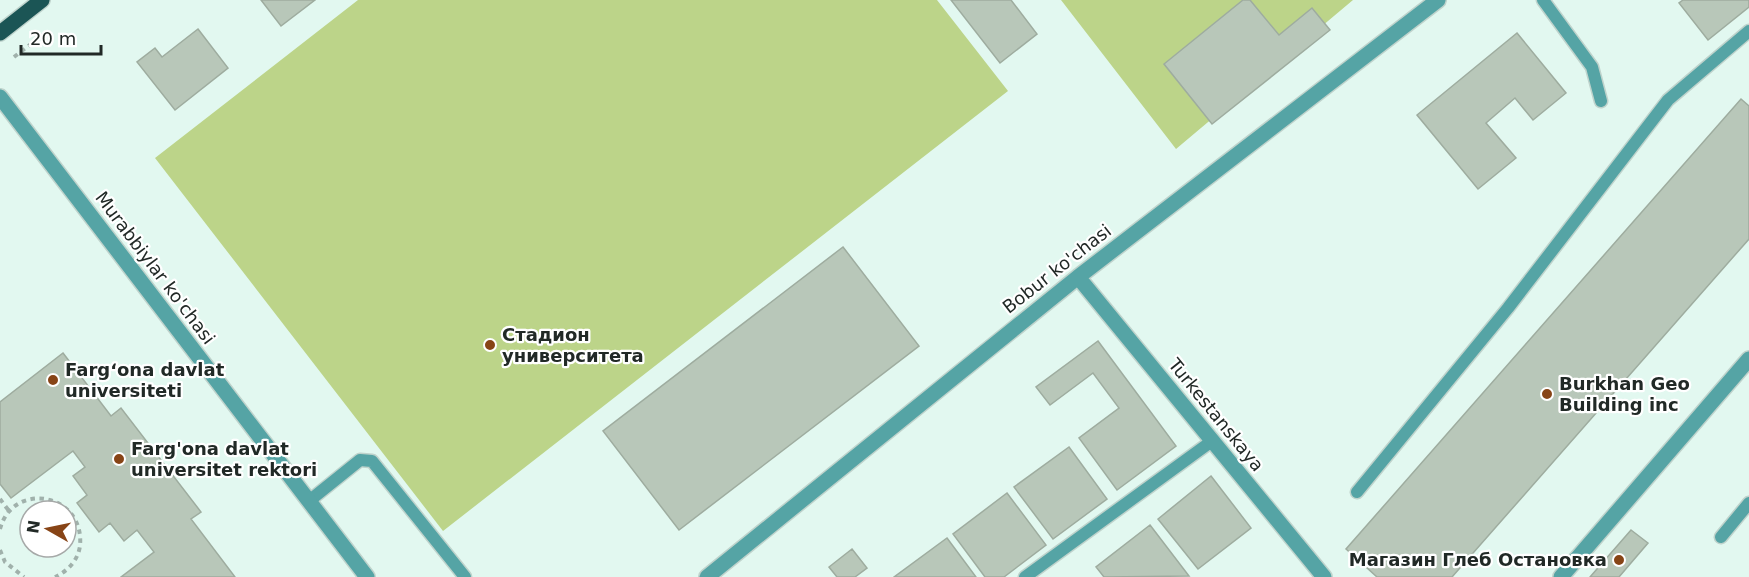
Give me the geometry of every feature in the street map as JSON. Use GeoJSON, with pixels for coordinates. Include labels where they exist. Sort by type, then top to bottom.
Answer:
{"type":"FeatureCollection","features":[{"type":"Feature","properties":{"kind":"main road"},"geometry":{"type":"LineString","coordinates":[[0,33],[42,0]]}},
{"type":"Feature","properties":{"kind":"street","name":"Bobur ko'chasi"},"geometry":{"type":"LineString","coordinates":[[707,577],[1078,277],[1438,0]]}},
{"type":"Feature","properties":{"kind":"street","name":"Murabbiylar ko'chasi"},"geometry":{"type":"LineString","coordinates":[[0,97],[367,577]]}},
{"type":"Feature","properties":{"kind":"street","name":"Turkestanskaya"},"geometry":{"type":"LineString","coordinates":[[1078,277],[1323,577]]}},
{"type":"Feature","properties":{"kind":"street"},"geometry":{"type":"LineString","coordinates":[[1561,577],[1749,358]]}},
{"type":"Feature","properties":{"kind":"lane"},"geometry":{"type":"LineString","coordinates":[[1543,0],[1592,67],[1601,101]]}},
{"type":"Feature","properties":{"kind":"lane"},"geometry":{"type":"LineString","coordinates":[[1357,492],[1508,308],[1668,99],[1749,30]]}},
{"type":"Feature","properties":{"kind":"lane"},"geometry":{"type":"LineString","coordinates":[[1025,577],[1212,441]]}},
{"type":"Feature","properties":{"kind":"lane"},"geometry":{"type":"LineString","coordinates":[[309,501],[360,460],[372,461],[465,577]]}},
{"type":"Feature","properties":{"kind":"lane"},"geometry":{"type":"LineString","coordinates":[[1722,537],[1749,503]]}},
{"type":"Feature","properties":{"kind":"path"},"geometry":{"type":"LineString","coordinates":[[14,57],[44,34]]}},
{"type":"Feature","properties":{"kind":"path"},"geometry":{"type":"LineString","coordinates":[[0,529],[9,511],[21,502],[33,498],[60,503],[71,512],[78,523],[80,550],[74,562],[58,576]]}},
{"type":"Feature","properties":{"kind":"path"},"geometry":{"type":"LineString","coordinates":[[0,499],[9,511]]}},
{"type":"Feature","properties":{"kind":"path"},"geometry":{"type":"LineString","coordinates":[[0,550],[5,562],[14,572],[24,577]]}},
{"type":"Feature","properties":{"kind":"path"},"geometry":{"type":"LineString","coordinates":[[0,566],[5,562]]}},
{"type":"Feature","properties":{"kind":"green space","name":"Стадион университета"},"geometry":{"type":"Polygon","coordinates":[[[358,0],[937,0],[1008,91],[443,531],[155,158],[358,0]]]}},
{"type":"Feature","properties":{"kind":"green space"},"geometry":{"type":"Polygon","coordinates":[[[1061,0],[1353,0],[1176,149],[1061,0]]]}},
{"type":"Feature","properties":{"kind":"building"},"geometry":{"type":"Polygon","coordinates":[[[261,0],[315,0],[281,26],[261,0]]]}},
{"type":"Feature","properties":{"kind":"building"},"geometry":{"type":"Polygon","coordinates":[[[951,0],[1011,0],[1037,34],[1000,63],[951,0]]]}},
{"type":"Feature","properties":{"kind":"building"},"geometry":{"type":"Polygon","coordinates":[[[1243,0],[1250,0],[1279,35],[1312,8],[1330,30],[1212,124],[1164,64],[1243,0]]]}},
{"type":"Feature","properties":{"kind":"building"},"geometry":{"type":"Polygon","coordinates":[[[1683,0],[1749,0],[1749,7],[1708,40],[1679,3],[1683,0]]]}},
{"type":"Feature","properties":{"kind":"building"},"geometry":{"type":"Polygon","coordinates":[[[198,29],[228,68],[175,110],[137,62],[155,48],[162,57],[198,29]]]}},
{"type":"Feature","properties":{"kind":"building"},"geometry":{"type":"Polygon","coordinates":[[[1517,33],[1566,93],[1533,120],[1515,98],[1486,123],[1516,158],[1478,189],[1417,115],[1517,33]]]}},
{"type":"Feature","properties":{"kind":"building","name":"Burkhan Geo Building inc"},"geometry":{"type":"Polygon","coordinates":[[[1741,99],[1749,106],[1749,239],[1452,577],[1377,577],[1346,549],[1741,99]]]}},
{"type":"Feature","properties":{"kind":"building"},"geometry":{"type":"Polygon","coordinates":[[[843,247],[919,346],[679,530],[603,431],[843,247]]]}},
{"type":"Feature","properties":{"kind":"building"},"geometry":{"type":"Polygon","coordinates":[[[1098,341],[1176,446],[1117,490],[1079,438],[1119,408],[1093,373],[1050,405],[1036,387],[1098,341]]]}},
{"type":"Feature","properties":{"kind":"building","name":"Farg'ona davlat universitet rektori"},"geometry":{"type":"Polygon","coordinates":[[[63,353],[111,416],[121,408],[201,512],[191,519],[235,577],[121,577],[154,552],[137,530],[124,541],[110,523],[99,532],[78,504],[87,495],[73,476],[85,467],[73,451],[11,498],[0,484],[0,402],[63,353]]]}},
{"type":"Feature","properties":{"kind":"building"},"geometry":{"type":"Polygon","coordinates":[[[1069,447],[1107,499],[1053,539],[1014,487],[1069,447]]]}},
{"type":"Feature","properties":{"kind":"building"},"geometry":{"type":"Polygon","coordinates":[[[1211,476],[1251,528],[1198,569],[1158,519],[1211,476]]]}},
{"type":"Feature","properties":{"kind":"building"},"geometry":{"type":"Polygon","coordinates":[[[1007,493],[1046,545],[1004,577],[985,577],[953,534],[1007,493]]]}},
{"type":"Feature","properties":{"kind":"building"},"geometry":{"type":"Polygon","coordinates":[[[1150,525],[1189,576],[1104,577],[1096,567],[1150,525]]]}},
{"type":"Feature","properties":{"kind":"building","name":"Магазин Глеб Остановка"},"geometry":{"type":"Polygon","coordinates":[[[1631,530],[1648,543],[1619,577],[1590,577],[1631,530]]]}},
{"type":"Feature","properties":{"kind":"building"},"geometry":{"type":"Polygon","coordinates":[[[947,538],[976,577],[894,577],[947,538]]]}},
{"type":"Feature","properties":{"kind":"building"},"geometry":{"type":"Polygon","coordinates":[[[852,549],[867,568],[855,577],[837,577],[829,567],[852,549]]]}},
{"type":"Feature","properties":{"kind":"place","name":"Стадион университета"},"geometry":{"type":"Point","coordinates":[490,345]}},
{"type":"Feature","properties":{"kind":"place","name":"Fargʻona davlat universiteti"},"geometry":{"type":"Point","coordinates":[53,380]}},
{"type":"Feature","properties":{"kind":"place","name":"Burkhan Geo Building inc"},"geometry":{"type":"Point","coordinates":[1547,394]}},
{"type":"Feature","properties":{"kind":"place","name":"Farg'ona davlat universitet rektori"},"geometry":{"type":"Point","coordinates":[119,459]}},
{"type":"Feature","properties":{"kind":"place","name":"Магазин Глеб Остановка"},"geometry":{"type":"Point","coordinates":[1619,560]}}]}
